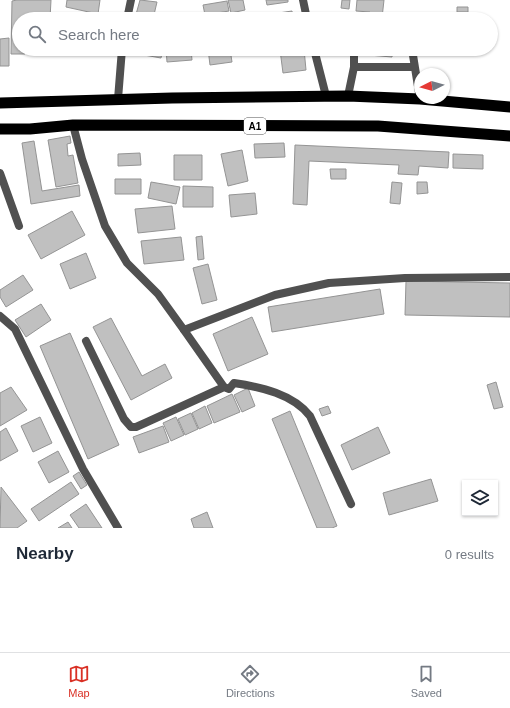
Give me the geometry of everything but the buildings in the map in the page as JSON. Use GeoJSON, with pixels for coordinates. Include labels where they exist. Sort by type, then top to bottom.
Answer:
{"type":"FeatureCollection","features":[{"type":"Feature","properties":{"kind":"highway"},"geometry":{"type":"LineString","coordinates":[[0,103],[118,99],[326,96],[414,99]]}},
{"type":"Feature","properties":{"kind":"highway"},"geometry":{"type":"LineString","coordinates":[[450,102],[510,107]]}},
{"type":"Feature","properties":{"kind":"highway","name":"A1"},"geometry":{"type":"LineString","coordinates":[[0,129],[30,129],[73,125],[378,126],[510,136]]}},
{"type":"Feature","properties":{"kind":"street"},"geometry":{"type":"LineString","coordinates":[[128,12],[131,0]]}},
{"type":"Feature","properties":{"kind":"street"},"geometry":{"type":"LineString","coordinates":[[303,0],[306,12]]}},
{"type":"Feature","properties":{"kind":"street"},"geometry":{"type":"LineString","coordinates":[[118,99],[121,56]]}},
{"type":"Feature","properties":{"kind":"street"},"geometry":{"type":"LineString","coordinates":[[316,56],[326,96]]}},
{"type":"Feature","properties":{"kind":"street"},"geometry":{"type":"LineString","coordinates":[[348,96],[354,67],[354,56]]}},
{"type":"Feature","properties":{"kind":"street"},"geometry":{"type":"LineString","coordinates":[[354,67],[414,67],[413,56]]}},
{"type":"Feature","properties":{"kind":"street"},"geometry":{"type":"LineString","coordinates":[[73,125],[82,159],[106,226],[126,263],[158,294],[224,387],[229,389],[234,384],[251,386],[286,397],[299,404],[310,416],[351,504]]}},
{"type":"Feature","properties":{"kind":"street"},"geometry":{"type":"LineString","coordinates":[[0,173],[19,226]]}},
{"type":"Feature","properties":{"kind":"street"},"geometry":{"type":"LineString","coordinates":[[184,330],[275,295],[329,283],[405,278],[510,277]]}},
{"type":"Feature","properties":{"kind":"street"},"geometry":{"type":"LineString","coordinates":[[0,316],[15,329],[83,469],[118,528]]}},
{"type":"Feature","properties":{"kind":"street"},"geometry":{"type":"LineString","coordinates":[[86,341],[124,419],[131,427],[145,424],[224,387]]}}]}
